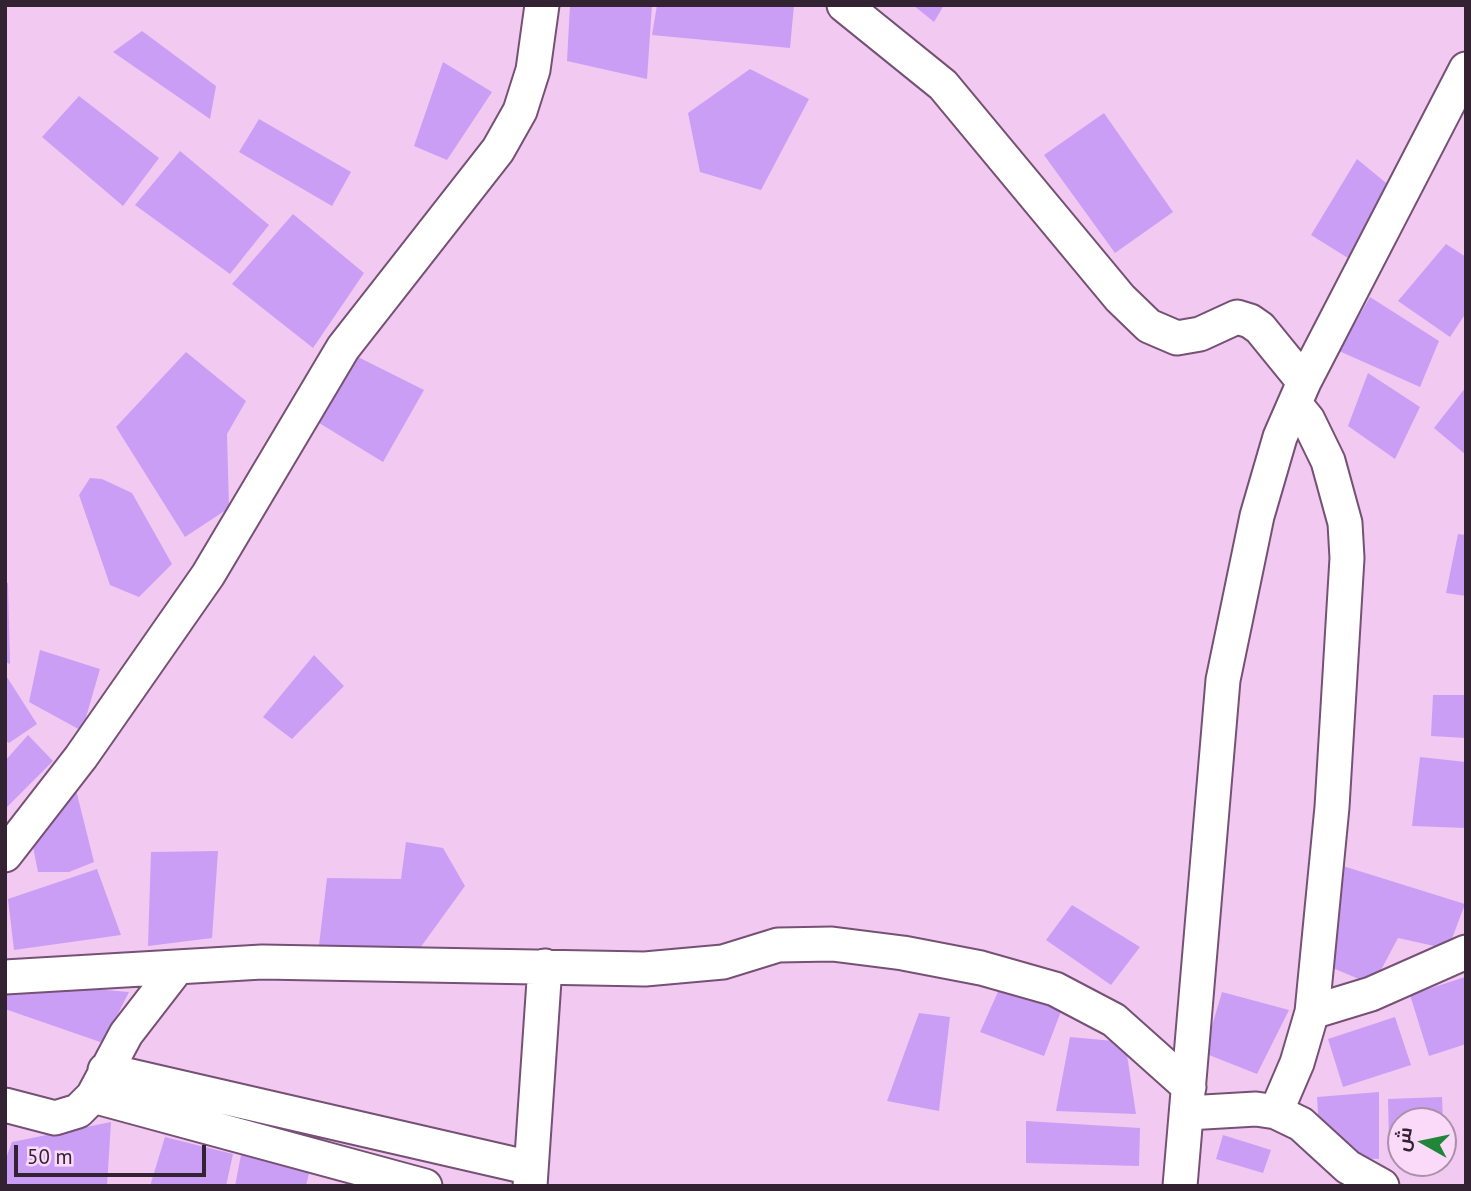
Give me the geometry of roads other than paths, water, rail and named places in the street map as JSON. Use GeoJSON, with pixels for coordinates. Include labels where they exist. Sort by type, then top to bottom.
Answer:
{"type":"FeatureCollection","features":[{"type":"Feature","properties":{"kind":"street"},"geometry":{"type":"LineString","coordinates":[[5,855],[81,757],[208,575],[343,348],[498,150],[520,111],[542,5]]}},
{"type":"Feature","properties":{"kind":"street"},"geometry":{"type":"LineString","coordinates":[[844,5],[943,85],[1120,298],[1149,326],[1177,338],[1200,334],[1237,317],[1260,328],[1299,393],[1308,420],[1328,461],[1345,523],[1347,558],[1334,782],[1312,1012],[1297,1063],[1276,1112]]}},
{"type":"Feature","properties":{"kind":"street"},"geometry":{"type":"LineString","coordinates":[[1180,1186],[1223,680],[1257,516],[1280,437],[1299,393],[1466,69]]}},
{"type":"Feature","properties":{"kind":"street"},"geometry":{"type":"LineString","coordinates":[[5,976],[177,968],[206,963],[320,961],[645,970],[701,966],[800,943],[903,953],[1017,978],[1055,989],[1090,1005],[1135,1037],[1188,1100],[1276,1112],[1301,1124],[1348,1167],[1382,1186]]}},
{"type":"Feature","properties":{"kind":"street"},"geometry":{"type":"LineString","coordinates":[[1312,1012],[1371,994],[1466,951]]}},
{"type":"Feature","properties":{"kind":"street"},"geometry":{"type":"LineString","coordinates":[[99,1083],[531,1177],[545,966]]}},
{"type":"Feature","properties":{"kind":"street"},"geometry":{"type":"LineString","coordinates":[[5,1105],[43,1117],[61,1118],[78,1111],[99,1083],[126,1034],[177,968]]}},
{"type":"Feature","properties":{"kind":"street"},"geometry":{"type":"LineString","coordinates":[[99,1083],[425,1186]]}}]}
